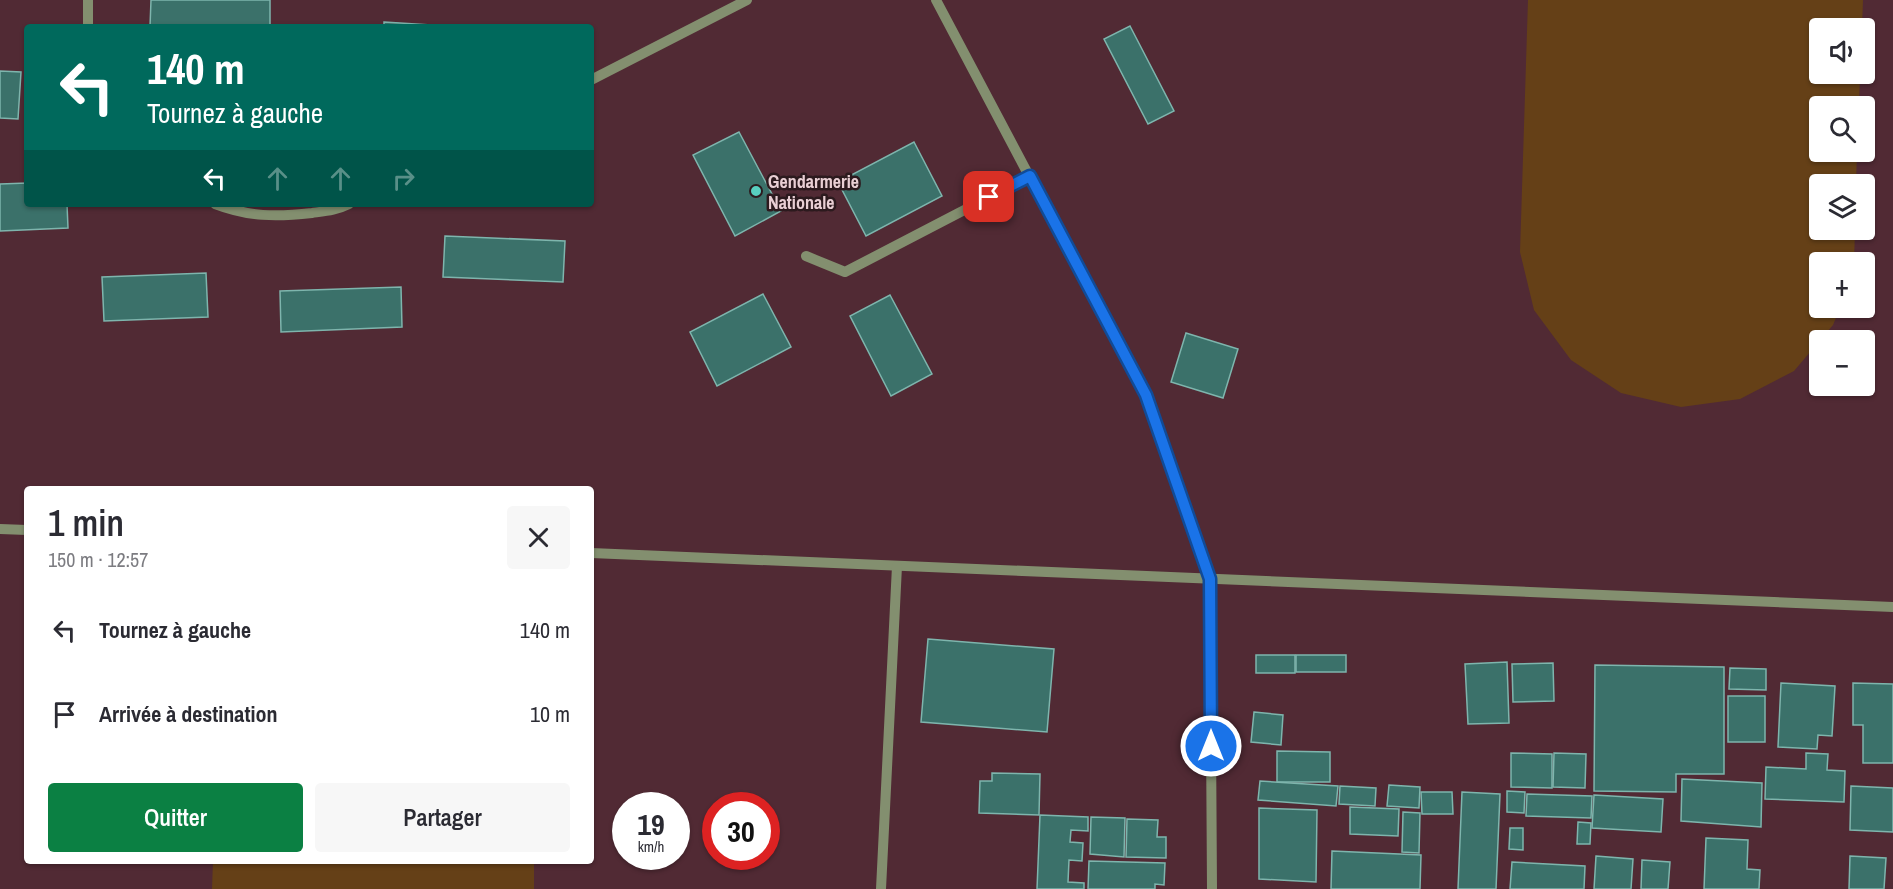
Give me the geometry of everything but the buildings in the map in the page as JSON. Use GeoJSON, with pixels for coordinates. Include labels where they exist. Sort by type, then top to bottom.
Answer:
{"type":"FeatureCollection","features":[{"type":"Feature","properties":{"kind":"street"},"geometry":{"type":"LineString","coordinates":[[88,0],[88,24]]}},
{"type":"Feature","properties":{"kind":"street"},"geometry":{"type":"LineString","coordinates":[[594,78],[747,0]]}},
{"type":"Feature","properties":{"kind":"street"},"geometry":{"type":"LineString","coordinates":[[936,0],[1146,395],[1210,579],[1212,889]]}},
{"type":"Feature","properties":{"kind":"street"},"geometry":{"type":"LineString","coordinates":[[806,256],[845,272],[1030,176]]}},
{"type":"Feature","properties":{"kind":"street"},"geometry":{"type":"LineString","coordinates":[[222,207],[232,211],[277,217],[338,210],[344,207]]}},
{"type":"Feature","properties":{"kind":"street"},"geometry":{"type":"LineString","coordinates":[[0,529],[24,530]]}},
{"type":"Feature","properties":{"kind":"street"},"geometry":{"type":"LineString","coordinates":[[594,553],[1893,607]]}},
{"type":"Feature","properties":{"kind":"street"},"geometry":{"type":"LineString","coordinates":[[882,889],[897,566]]}},
{"type":"Feature","properties":{"kind":"shaded area"},"geometry":{"type":"Polygon","coordinates":[[[1528,0],[1863,0],[1862,18],[1809,18],[1809,84],[1860,84],[1859,96],[1809,96],[1809,162],[1857,162],[1856,174],[1809,174],[1809,240],[1855,240],[1854,252],[1809,252],[1809,318],[1836,318],[1829,330],[1809,330],[1809,353],[1794,371],[1740,399],[1681,407],[1621,393],[1571,360],[1534,310],[1520,252],[1528,0]]]}},
{"type":"Feature","properties":{"kind":"shaded area"},"geometry":{"type":"Polygon","coordinates":[[[213,864],[534,864],[534,889],[212,889],[213,864]]]}},
{"type":"Feature","properties":{"kind":"place","name":"Gendarmerie Nationale"},"geometry":{"type":"Point","coordinates":[756,191]}},
{"type":"Feature","properties":{"kind":"route"},"geometry":{"type":"LineString","coordinates":[[989,197],[1030,176],[1146,395],[1210,579],[1211,746]]}}]}
